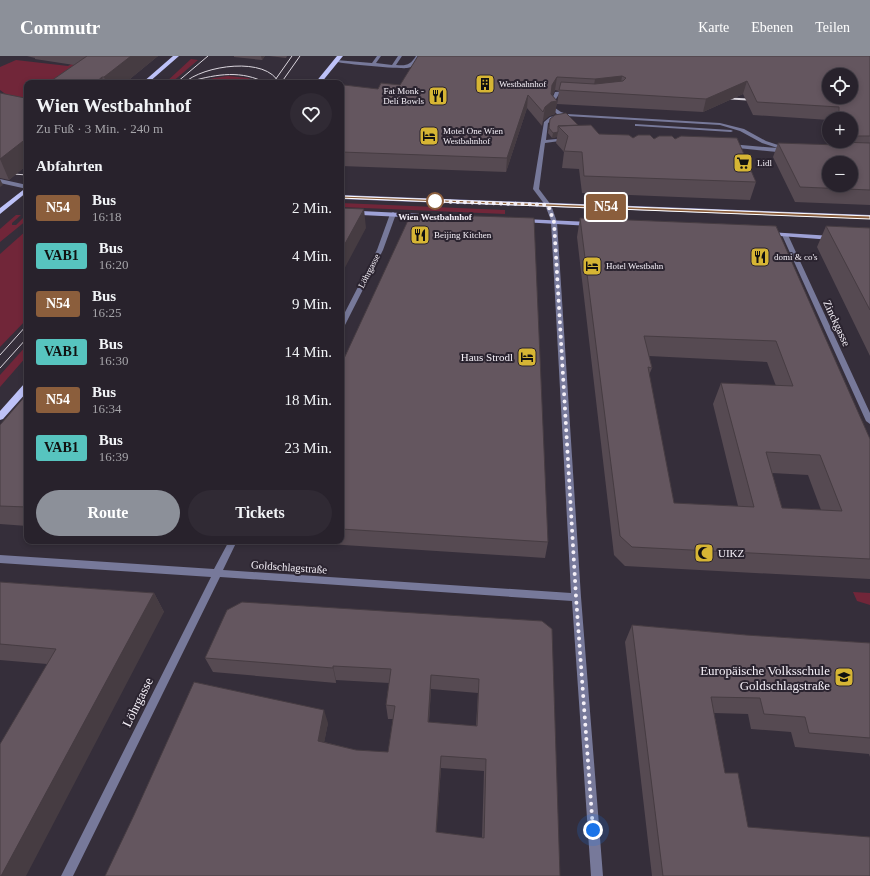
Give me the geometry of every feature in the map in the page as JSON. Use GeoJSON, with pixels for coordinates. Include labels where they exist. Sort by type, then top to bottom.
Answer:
{"type":"FeatureCollection","features":[{"type":"Feature","properties":{"kind":"main road"},"geometry":{"type":"LineString","coordinates":[[148,80],[176,56]]}},
{"type":"Feature","properties":{"kind":"main road"},"geometry":{"type":"LineString","coordinates":[[320,80],[340,56]]}},
{"type":"Feature","properties":{"kind":"main road"},"geometry":{"type":"LineString","coordinates":[[0,212],[24,191]]}},
{"type":"Feature","properties":{"kind":"main road"},"geometry":{"type":"LineString","coordinates":[[344,197],[870,217]]}},
{"type":"Feature","properties":{"kind":"main road"},"geometry":{"type":"LineString","coordinates":[[344,212],[431,216]]}},
{"type":"Feature","properties":{"kind":"main road"},"geometry":{"type":"LineString","coordinates":[[520,220],[594,224]]}},
{"type":"Feature","properties":{"kind":"main road"},"geometry":{"type":"LineString","coordinates":[[761,233],[839,238]]}},
{"type":"Feature","properties":{"kind":"main road"},"geometry":{"type":"LineString","coordinates":[[0,417],[24,389]]}},
{"type":"Feature","properties":{"kind":"street"},"geometry":{"type":"LineString","coordinates":[[373,65],[379,56]]}},
{"type":"Feature","properties":{"kind":"street"},"geometry":{"type":"LineString","coordinates":[[393,67],[400,56]]}},
{"type":"Feature","properties":{"kind":"street"},"geometry":{"type":"LineString","coordinates":[[336,61],[393,67],[410,66],[418,56]]}},
{"type":"Feature","properties":{"kind":"street"},"geometry":{"type":"LineString","coordinates":[[575,91],[562,92],[555,95],[553,108],[559,113],[586,122],[727,130],[748,133],[764,142],[793,151],[723,146]]}},
{"type":"Feature","properties":{"kind":"street"},"geometry":{"type":"LineString","coordinates":[[566,115],[552,118],[546,122],[536,189],[548,205],[554,222],[576,597],[596,876]]}},
{"type":"Feature","properties":{"kind":"street"},"geometry":{"type":"LineString","coordinates":[[544,142],[572,139]]}},
{"type":"Feature","properties":{"kind":"street"},"geometry":{"type":"LineString","coordinates":[[0,181],[24,187]]}},
{"type":"Feature","properties":{"kind":"street","name":"Löhrgasse"},"geometry":{"type":"LineString","coordinates":[[344,321],[380,250],[393,214]]}},
{"type":"Feature","properties":{"kind":"street","name":"Zinckgasse"},"geometry":{"type":"LineString","coordinates":[[785,235],[870,421]]}},
{"type":"Feature","properties":{"kind":"street","name":"Löhrgasse"},"geometry":{"type":"LineString","coordinates":[[67,876],[231,544]]}},
{"type":"Feature","properties":{"kind":"street","name":"Goldschlagstraße"},"geometry":{"type":"LineString","coordinates":[[0,559],[576,597]]}},
{"type":"Feature","properties":{"kind":"shaded area"},"geometry":{"type":"Polygon","coordinates":[[[85,56],[102,56],[74,80],[24,80],[24,108],[0,90],[0,67],[16,60],[68,66],[85,56]]]}},
{"type":"Feature","properties":{"kind":"shaded area"},"geometry":{"type":"Polygon","coordinates":[[[191,59],[198,60],[175,80],[168,80],[191,59]]]}},
{"type":"Feature","properties":{"kind":"shaded area"},"geometry":{"type":"Polygon","coordinates":[[[228,76],[248,78],[253,80],[206,80],[228,76]]]}},
{"type":"Feature","properties":{"kind":"shaded area"},"geometry":{"type":"Polygon","coordinates":[[[344,203],[505,210],[505,214],[344,207],[344,203]]]}},
{"type":"Feature","properties":{"kind":"shaded area"},"geometry":{"type":"Polygon","coordinates":[[[16,215],[21,215],[12,223],[12,225],[16,225],[24,217],[24,222],[0,242],[0,229],[16,215]]]}},
{"type":"Feature","properties":{"kind":"shaded area"},"geometry":{"type":"Polygon","coordinates":[[[24,233],[24,322],[0,347],[0,254],[24,233]]]}},
{"type":"Feature","properties":{"kind":"shaded area"},"geometry":{"type":"Polygon","coordinates":[[[24,348],[24,359],[0,387],[0,375],[24,348]]]}},
{"type":"Feature","properties":{"kind":"shaded area"},"geometry":{"type":"Polygon","coordinates":[[[853,592],[870,593],[870,605],[857,601],[853,592]]]}},
{"type":"Feature","properties":{"kind":"building"},"geometry":{"type":"Polygon","coordinates":[[[87,56],[131,56],[98,80],[52,80],[87,56]]]}},
{"type":"Feature","properties":{"kind":"building"},"geometry":{"type":"Polygon","coordinates":[[[418,56],[870,56],[870,136],[858,136],[858,112],[839,112],[839,107],[757,102],[747,81],[706,99],[559,90],[561,82],[595,84],[623,81],[626,78],[622,76],[595,79],[557,77],[552,85],[551,94],[557,101],[551,102],[545,107],[543,112],[528,95],[507,158],[344,152],[344,85],[378,89],[381,83],[400,85],[418,56]]]}},
{"type":"Feature","properties":{"kind":"building"},"geometry":{"type":"Polygon","coordinates":[[[0,93],[24,98],[24,140],[0,159],[0,93]]]}},
{"type":"Feature","properties":{"kind":"building"},"geometry":{"type":"Polygon","coordinates":[[[566,113],[578,125],[558,126],[558,132],[553,133],[549,128],[550,119],[555,115],[566,113]]]}},
{"type":"Feature","properties":{"kind":"building"},"geometry":{"type":"Polygon","coordinates":[[[591,125],[599,134],[629,135],[633,138],[638,135],[650,135],[654,139],[659,136],[672,136],[675,139],[681,136],[737,138],[756,182],[584,176],[582,152],[564,151],[568,136],[558,126],[591,125]]]}},
{"type":"Feature","properties":{"kind":"building"},"geometry":{"type":"Polygon","coordinates":[[[778,143],[822,144],[822,148],[858,148],[858,143],[870,143],[870,190],[858,189],[858,156],[822,156],[822,188],[800,187],[778,143]]]}},
{"type":"Feature","properties":{"kind":"building"},"geometry":{"type":"Polygon","coordinates":[[[344,208],[364,209],[344,246],[344,208]]]}},
{"type":"Feature","properties":{"kind":"building"},"geometry":{"type":"Polygon","coordinates":[[[418,214],[534,218],[548,542],[344,529],[344,359],[410,216],[418,214]]]}},
{"type":"Feature","properties":{"kind":"building"},"geometry":{"type":"Polygon","coordinates":[[[580,218],[776,226],[870,439],[870,559],[632,547],[620,536],[580,218]],[[644,336],[652,368],[648,367],[674,503],[754,507],[721,383],[793,386],[776,341],[644,336]],[[766,452],[782,508],[842,511],[820,455],[766,452]]]}},
{"type":"Feature","properties":{"kind":"building"},"geometry":{"type":"Polygon","coordinates":[[[826,226],[870,228],[870,310],[826,226]]]}},
{"type":"Feature","properties":{"kind":"building"},"geometry":{"type":"Polygon","coordinates":[[[24,397],[24,507],[0,506],[0,425],[24,397]]]}},
{"type":"Feature","properties":{"kind":"building"},"geometry":{"type":"Polygon","coordinates":[[[0,582],[154,593],[1,876],[0,744],[56,649],[0,644],[0,582]]]}},
{"type":"Feature","properties":{"kind":"building"},"geometry":{"type":"Polygon","coordinates":[[[242,602],[542,621],[552,629],[560,876],[105,876],[194,682],[324,710],[318,741],[356,750],[388,752],[395,706],[386,705],[391,669],[333,666],[333,668],[205,658],[227,610],[242,602]],[[431,675],[428,722],[477,726],[479,679],[431,675]],[[441,756],[436,832],[484,838],[486,759],[441,756]]]}},
{"type":"Feature","properties":{"kind":"building"},"geometry":{"type":"Polygon","coordinates":[[[632,625],[746,635],[870,643],[870,738],[809,733],[805,717],[764,714],[760,698],[711,697],[725,773],[738,773],[748,827],[870,837],[870,876],[663,876],[632,625]]]}},
{"type":"Feature","properties":{"kind":"tram line"},"geometry":{"type":"LineString","coordinates":[[180,80],[208,56]]}},
{"type":"Feature","properties":{"kind":"tram line"},"geometry":{"type":"LineString","coordinates":[[276,79],[292,56]]}},
{"type":"Feature","properties":{"kind":"tram line"},"geometry":{"type":"LineString","coordinates":[[283,80],[300,56]]}},
{"type":"Feature","properties":{"kind":"tram line"},"geometry":{"type":"LineString","coordinates":[[188,80],[205,72],[234,66],[249,66],[262,69],[276,79]]}},
{"type":"Feature","properties":{"kind":"tram line"},"geometry":{"type":"LineString","coordinates":[[197,80],[229,74],[248,76],[259,80]]}},
{"type":"Feature","properties":{"kind":"tram line"},"geometry":{"type":"LineString","coordinates":[[0,173],[24,175]]}},
{"type":"Feature","properties":{"kind":"tram line"},"geometry":{"type":"LineString","coordinates":[[0,355],[24,328]]}},
{"type":"Feature","properties":{"kind":"tram line"},"geometry":{"type":"LineString","coordinates":[[0,368],[24,341]]}},
{"type":"Feature","properties":{"kind":"railway"},"geometry":{"type":"LineString","coordinates":[[722,98],[756,100]]}},
{"type":"Feature","properties":{"kind":"bus line","name":"N54"},"geometry":{"type":"LineString","coordinates":[[344,197],[870,217]]}},
{"type":"Feature","properties":{"kind":"place","name":"Westbahnhof"},"geometry":{"type":"Point","coordinates":[485,84]}},
{"type":"Feature","properties":{"kind":"place","name":"Fat Monk - Deli Bowls"},"geometry":{"type":"Point","coordinates":[438,96]}},
{"type":"Feature","properties":{"kind":"place","name":"Motel One Wien Westbahnhof"},"geometry":{"type":"Point","coordinates":[429,136]}},
{"type":"Feature","properties":{"kind":"place","name":"Lidl"},"geometry":{"type":"Point","coordinates":[743,163]}},
{"type":"Feature","properties":{"kind":"place","name":"Wien Westbahnhof"},"geometry":{"type":"Point","coordinates":[435,201]}},
{"type":"Feature","properties":{"kind":"place","name":"Beijing Kitchen"},"geometry":{"type":"Point","coordinates":[420,235]}},
{"type":"Feature","properties":{"kind":"place","name":"domi & co's"},"geometry":{"type":"Point","coordinates":[760,257]}},
{"type":"Feature","properties":{"kind":"place","name":"Hotel Westbahn"},"geometry":{"type":"Point","coordinates":[592,266]}},
{"type":"Feature","properties":{"kind":"place","name":"Haus Strodl"},"geometry":{"type":"Point","coordinates":[527,357]}},
{"type":"Feature","properties":{"kind":"place","name":"UIKZ"},"geometry":{"type":"Point","coordinates":[704,553]}},
{"type":"Feature","properties":{"kind":"place","name":"Europäische Volksschule Goldschlagstraße"},"geometry":{"type":"Point","coordinates":[844,677]}},
{"type":"Feature","properties":{"kind":"route"},"geometry":{"type":"LineString","coordinates":[[435,201],[432,201],[548,205],[554,222],[576,597],[593,830]]}}]}
